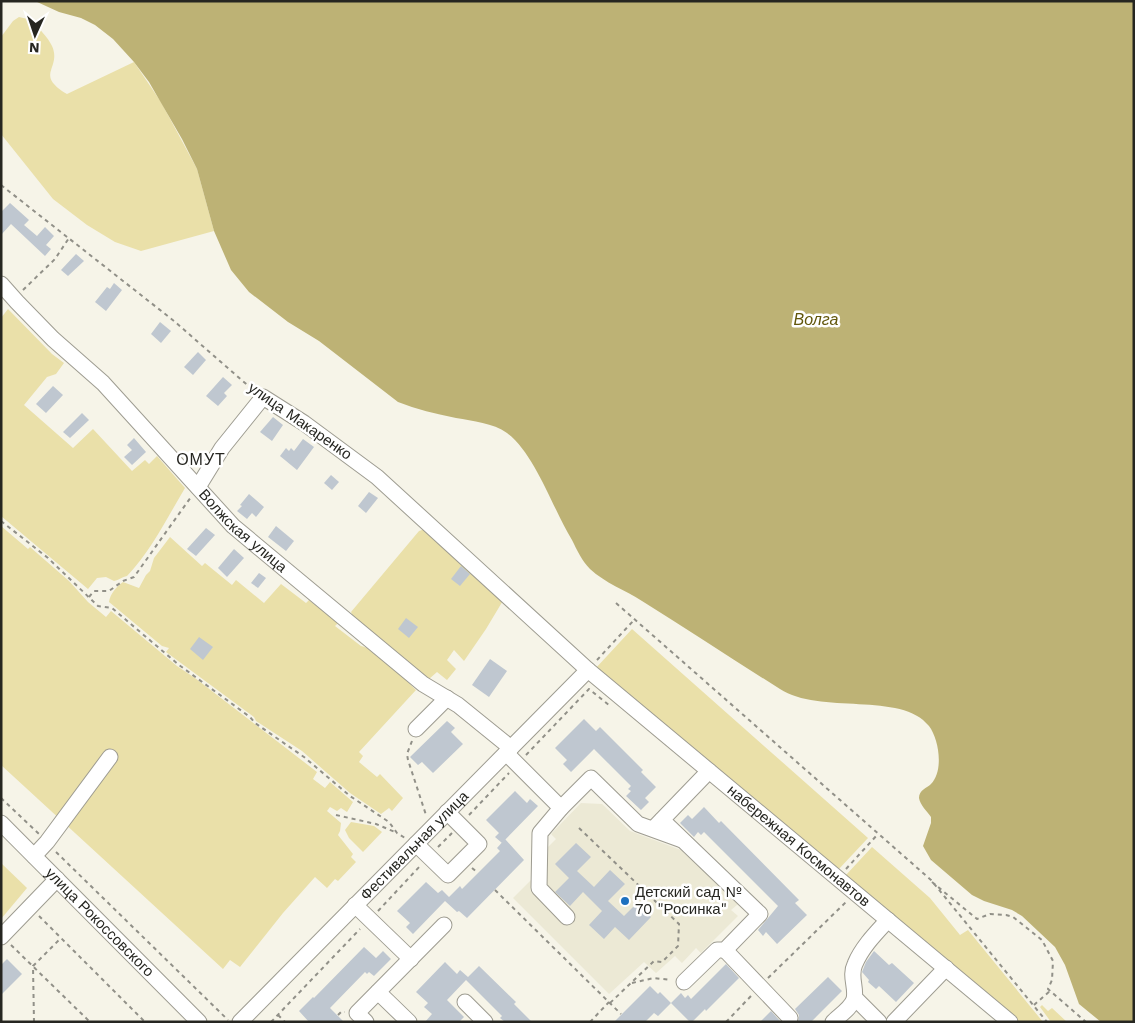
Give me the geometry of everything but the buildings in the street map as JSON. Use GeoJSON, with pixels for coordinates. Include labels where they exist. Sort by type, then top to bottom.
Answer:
{"type":"FeatureCollection","features":[{"type":"Feature","properties":{"kind":"street","name":"Волжская улица"},"geometry":{"type":"LineString","coordinates":[[1,284],[53,339],[103,383],[233,526],[423,684],[458,705],[509,750],[518,764],[561,808]]}},
{"type":"Feature","properties":{"kind":"street"},"geometry":{"type":"LineString","coordinates":[[198,487],[222,448],[263,397]]}},
{"type":"Feature","properties":{"kind":"street","name":"улица Макаренко"},"geometry":{"type":"LineString","coordinates":[[263,397],[304,423],[377,477],[588,670]]}},
{"type":"Feature","properties":{"kind":"street","name":"Фестивальная улица"},"geometry":{"type":"LineString","coordinates":[[240,1022],[588,670]]}},
{"type":"Feature","properties":{"kind":"street","name":"набережная Космонавтов"},"geometry":{"type":"LineString","coordinates":[[588,670],[1010,1022]]}},
{"type":"Feature","properties":{"kind":"street"},"geometry":{"type":"LineString","coordinates":[[416,729],[446,698]]}},
{"type":"Feature","properties":{"kind":"street"},"geometry":{"type":"LineString","coordinates":[[34,856],[110,757]]}},
{"type":"Feature","properties":{"kind":"street"},"geometry":{"type":"LineString","coordinates":[[657,825],[709,771]]}},
{"type":"Feature","properties":{"kind":"street"},"geometry":{"type":"LineString","coordinates":[[567,917],[539,888],[540,833],[561,808],[591,778],[638,824],[657,825],[682,840],[760,914],[725,950],[717,950],[684,982]]}},
{"type":"Feature","properties":{"kind":"street"},"geometry":{"type":"LineString","coordinates":[[416,844],[448,875],[479,844],[447,812]]}},
{"type":"Feature","properties":{"kind":"street","name":"улица Рокоссовского"},"geometry":{"type":"LineString","coordinates":[[1,823],[199,1022]]}},
{"type":"Feature","properties":{"kind":"street"},"geometry":{"type":"LineString","coordinates":[[2,937],[57,879]]}},
{"type":"Feature","properties":{"kind":"street"},"geometry":{"type":"LineString","coordinates":[[356,905],[411,958]]}},
{"type":"Feature","properties":{"kind":"street"},"geometry":{"type":"LineString","coordinates":[[833,1022],[850,1006],[854,998],[852,978],[854,965],[863,950],[888,920]]}},
{"type":"Feature","properties":{"kind":"street"},"geometry":{"type":"LineString","coordinates":[[366,1022],[357,1013],[444,925]]}},
{"type":"Feature","properties":{"kind":"street"},"geometry":{"type":"LineString","coordinates":[[725,950],[790,1018]]}},
{"type":"Feature","properties":{"kind":"street"},"geometry":{"type":"LineString","coordinates":[[894,1022],[946,968]]}},
{"type":"Feature","properties":{"kind":"street"},"geometry":{"type":"LineString","coordinates":[[378,992],[409,1022]]}},
{"type":"Feature","properties":{"kind":"street"},"geometry":{"type":"LineString","coordinates":[[854,998],[879,1022]]}},
{"type":"Feature","properties":{"kind":"street"},"geometry":{"type":"LineString","coordinates":[[465,1002],[479,1020]]}},
{"type":"Feature","properties":{"kind":"path","name":"улица Макаренко"},"geometry":{"type":"LineString","coordinates":[[1,185],[174,322],[263,397]]}},
{"type":"Feature","properties":{"kind":"path"},"geometry":{"type":"LineString","coordinates":[[14,299],[55,259],[69,238]]}},
{"type":"Feature","properties":{"kind":"path"},"geometry":{"type":"LineString","coordinates":[[88,597],[94,591],[109,591],[123,580],[134,577],[198,487]]}},
{"type":"Feature","properties":{"kind":"path"},"geometry":{"type":"LineString","coordinates":[[1,520],[48,558],[98,606],[112,608],[179,665],[250,717],[255,723],[304,757],[350,796],[389,822],[397,833]]}},
{"type":"Feature","properties":{"kind":"path"},"geometry":{"type":"LineString","coordinates":[[616,603],[930,880],[977,919],[990,914],[1013,917],[1042,940],[1053,960],[1052,980],[1048,989],[1086,1022]]}},
{"type":"Feature","properties":{"kind":"path"},"geometry":{"type":"LineString","coordinates":[[605,652],[634,620]]}},
{"type":"Feature","properties":{"kind":"path"},"geometry":{"type":"LineString","coordinates":[[271,1022],[589,689],[611,707]]}},
{"type":"Feature","properties":{"kind":"path"},"geometry":{"type":"LineString","coordinates":[[416,729],[407,754],[431,829]]}},
{"type":"Feature","properties":{"kind":"path"},"geometry":{"type":"LineString","coordinates":[[1,798],[229,1022]]}},
{"type":"Feature","properties":{"kind":"path"},"geometry":{"type":"LineString","coordinates":[[336,815],[376,824],[416,844]]}},
{"type":"Feature","properties":{"kind":"path"},"geometry":{"type":"LineString","coordinates":[[580,828],[679,924],[678,946],[662,962],[654,960],[590,1022]]}},
{"type":"Feature","properties":{"kind":"path"},"geometry":{"type":"LineString","coordinates":[[848,867],[878,834]]}},
{"type":"Feature","properties":{"kind":"path"},"geometry":{"type":"LineString","coordinates":[[930,880],[1047,1022]]}},
{"type":"Feature","properties":{"kind":"path"},"geometry":{"type":"LineString","coordinates":[[495,890],[621,1014]]}},
{"type":"Feature","properties":{"kind":"path"},"geometry":{"type":"LineString","coordinates":[[726,1022],[847,901]]}},
{"type":"Feature","properties":{"kind":"path"},"geometry":{"type":"LineString","coordinates":[[30,908],[146,1022]]}},
{"type":"Feature","properties":{"kind":"path"},"geometry":{"type":"LineString","coordinates":[[2,937],[90,1022]]}},
{"type":"Feature","properties":{"kind":"path"},"geometry":{"type":"LineString","coordinates":[[34,1022],[33,966],[61,938]]}},
{"type":"Feature","properties":{"kind":"path"},"geometry":{"type":"LineString","coordinates":[[632,983],[654,978],[684,982]]}},
{"type":"Feature","properties":{"kind":"path"},"geometry":{"type":"LineString","coordinates":[[1034,1005],[1050,991]]}},
{"type":"Feature","properties":{"kind":"path"},"geometry":{"type":"LineString","coordinates":[[278,1014],[285,1022]]}},
{"type":"Feature","properties":{"kind":"shaded area"},"geometry":{"type":"Polygon","coordinates":[[[19,17],[32,20],[52,46],[54,60],[50,76],[57,87],[67,94],[134,62],[161,102],[197,169],[214,231],[141,251],[115,242],[87,225],[53,199],[1,134],[1,37],[13,21],[19,17]]]}},
{"type":"Feature","properties":{"kind":"shaded area"},"geometry":{"type":"Polygon","coordinates":[[[8,309],[52,354],[64,363],[56,374],[47,377],[24,405],[73,448],[93,429],[132,471],[145,460],[149,464],[157,456],[185,488],[151,545],[127,576],[114,581],[106,577],[97,578],[88,589],[1,516],[1,318],[8,309]]]}},
{"type":"Feature","properties":{"kind":"shaded area"},"geometry":{"type":"Polygon","coordinates":[[[1,526],[28,549],[30,547],[106,617],[111,611],[177,666],[317,772],[313,779],[325,788],[330,782],[353,802],[347,812],[341,808],[337,811],[330,807],[327,811],[341,823],[338,835],[353,854],[351,857],[356,862],[338,881],[335,879],[327,888],[315,877],[283,913],[240,967],[230,960],[223,969],[1,765],[1,526]]]}},
{"type":"Feature","properties":{"kind":"shaded area"},"geometry":{"type":"Polygon","coordinates":[[[425,529],[504,599],[464,661],[454,650],[447,660],[456,669],[447,680],[437,672],[429,679],[355,621],[351,612],[419,531],[425,529]]]}},
{"type":"Feature","properties":{"kind":"shaded area"},"geometry":{"type":"Polygon","coordinates":[[[170,537],[202,566],[205,563],[232,585],[236,580],[264,603],[281,584],[306,603],[309,600],[338,623],[335,626],[361,646],[382,658],[416,690],[359,752],[363,756],[359,762],[377,777],[380,774],[403,798],[392,811],[389,808],[381,814],[350,793],[302,751],[256,721],[254,717],[166,652],[169,648],[162,646],[109,602],[114,590],[123,582],[139,588],[150,571],[154,558],[170,537]]]}},
{"type":"Feature","properties":{"kind":"shaded area"},"geometry":{"type":"Polygon","coordinates":[[[632,629],[868,838],[838,870],[710,762],[595,669],[632,629]]]}},
{"type":"Feature","properties":{"kind":"shaded area","name":"Детский сад № 70 \"Росинка\""},"geometry":{"type":"Polygon","coordinates":[[[581,803],[602,804],[630,831],[681,850],[698,866],[702,863],[730,891],[728,894],[738,904],[731,910],[738,916],[701,953],[696,948],[682,963],[675,956],[656,973],[644,962],[609,994],[513,898],[536,875],[536,859],[556,839],[551,834],[581,803]]]}},
{"type":"Feature","properties":{"kind":"shaded area"},"geometry":{"type":"Polygon","coordinates":[[[351,822],[374,826],[382,832],[363,852],[349,838],[345,830],[351,822]]]}},
{"type":"Feature","properties":{"kind":"shaded area"},"geometry":{"type":"Polygon","coordinates":[[[872,847],[930,898],[960,935],[968,930],[1043,1022],[1020,1022],[845,876],[872,847]]]}},
{"type":"Feature","properties":{"kind":"shaded area"},"geometry":{"type":"Polygon","coordinates":[[[1,863],[27,888],[1,919],[1,863]]]}},
{"type":"Feature","properties":{"kind":"shaded area"},"geometry":{"type":"Polygon","coordinates":[[[1042,1005],[1048,1011],[1052,1008],[1067,1022],[1051,1022],[1040,1007],[1042,1005]]]}},
{"type":"Feature","properties":{"kind":"water","name":"Волга"},"geometry":{"type":"Polygon","coordinates":[[[35,1],[1134,1],[1134,1022],[1101,1022],[1079,1004],[1065,965],[1055,947],[1022,916],[1012,910],[972,895],[931,860],[923,846],[931,823],[931,817],[922,806],[919,798],[922,791],[931,784],[938,771],[939,755],[929,726],[916,715],[900,709],[816,701],[796,697],[780,689],[596,574],[587,566],[580,555],[535,468],[517,442],[507,433],[476,421],[434,413],[398,402],[319,341],[288,322],[249,292],[231,270],[214,231],[197,169],[149,82],[113,39],[95,25],[35,1]]]}},
{"type":"Feature","properties":{"kind":"place","name":"Детский сад № 70 \"Росинка\""},"geometry":{"type":"Point","coordinates":[625,901]}},
{"type":"Feature","properties":{"kind":"district","name":"ОМУТ"},"geometry":{"type":"Point","coordinates":[201,459]}}]}
